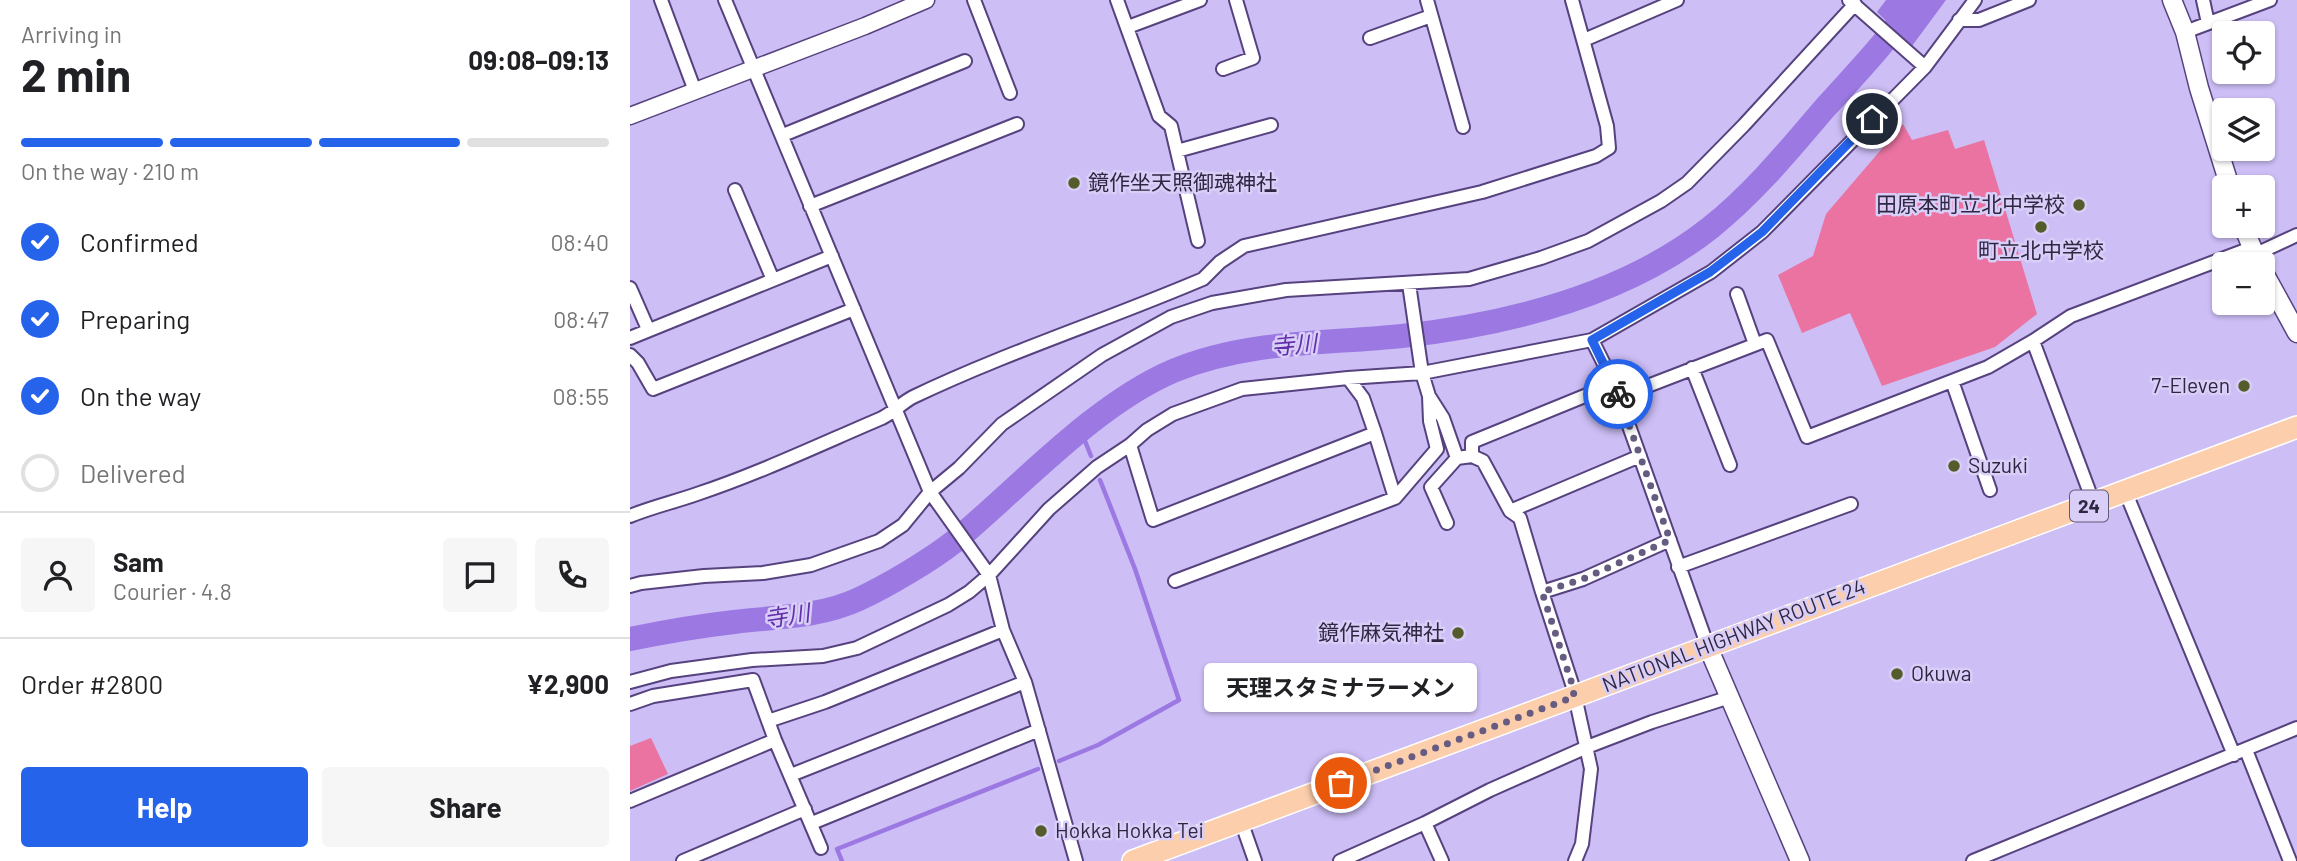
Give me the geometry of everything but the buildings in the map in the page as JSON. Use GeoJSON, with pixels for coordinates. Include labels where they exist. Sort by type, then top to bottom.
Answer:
{"type":"FeatureCollection","features":[{"type":"Feature","properties":{"kind":"highway","name":"NATIONAL HIGHWAY ROUTE 24"},"geometry":{"type":"LineString","coordinates":[[1133,861],[2297,427]]}},
{"type":"Feature","properties":{"kind":"main road"},"geometry":{"type":"LineString","coordinates":[[2172,0],[2185,32],[2227,175]]}},
{"type":"Feature","properties":{"kind":"main road"},"geometry":{"type":"LineString","coordinates":[[2275,292],[2297,333]]}},
{"type":"Feature","properties":{"kind":"main road"},"geometry":{"type":"LineString","coordinates":[[1708,647],[1800,861]]}},
{"type":"Feature","properties":{"kind":"street"},"geometry":{"type":"LineString","coordinates":[[661,0],[695,91]]}},
{"type":"Feature","properties":{"kind":"street"},"geometry":{"type":"LineString","coordinates":[[725,0],[933,496],[987,571],[1003,630],[1025,682],[1076,861]]}},
{"type":"Feature","properties":{"kind":"street"},"geometry":{"type":"LineString","coordinates":[[630,117],[926,0]]}},
{"type":"Feature","properties":{"kind":"street"},"geometry":{"type":"LineString","coordinates":[[974,0],[1010,93]]}},
{"type":"Feature","properties":{"kind":"street"},"geometry":{"type":"LineString","coordinates":[[1117,0],[1159,116],[1171,125],[1198,241]]}},
{"type":"Feature","properties":{"kind":"street"},"geometry":{"type":"LineString","coordinates":[[1128,27],[1200,0]]}},
{"type":"Feature","properties":{"kind":"street"},"geometry":{"type":"LineString","coordinates":[[1223,69],[1253,58],[1236,0]]}},
{"type":"Feature","properties":{"kind":"street"},"geometry":{"type":"LineString","coordinates":[[1427,0],[1463,127]]}},
{"type":"Feature","properties":{"kind":"street"},"geometry":{"type":"LineString","coordinates":[[630,516],[657,505],[696,495],[754,472],[897,411],[910,399],[958,378],[1203,279],[1220,262],[1244,246],[1482,192],[1596,156],[1609,149],[1607,126],[1572,0]]}},
{"type":"Feature","properties":{"kind":"street"},"geometry":{"type":"LineString","coordinates":[[1584,40],[1677,0]]}},
{"type":"Feature","properties":{"kind":"street"},"geometry":{"type":"LineString","coordinates":[[630,682],[671,671],[751,660],[822,656],[857,648],[948,605],[969,593],[987,571],[1049,509],[1097,467],[1147,430],[1173,414],[1242,389],[1422,370],[1592,340],[1710,272],[1762,232],[1925,67],[1975,0]]}},
{"type":"Feature","properties":{"kind":"street"},"geometry":{"type":"LineString","coordinates":[[1959,20],[1979,20],[2029,0]]}},
{"type":"Feature","properties":{"kind":"street"},"geometry":{"type":"LineString","coordinates":[[2203,0],[2208,23]]}},
{"type":"Feature","properties":{"kind":"street"},"geometry":{"type":"LineString","coordinates":[[2185,32],[2270,0]]}},
{"type":"Feature","properties":{"kind":"street"},"geometry":{"type":"LineString","coordinates":[[630,586],[704,576],[763,573],[811,565],[879,541],[903,525],[1002,424],[1102,355],[1171,317],[1212,303],[1286,290],[1410,286],[1469,279],[1588,241],[1661,201],[1687,183],[1856,5],[1925,67]]}},
{"type":"Feature","properties":{"kind":"street"},"geometry":{"type":"LineString","coordinates":[[1370,38],[1431,16]]}},
{"type":"Feature","properties":{"kind":"street"},"geometry":{"type":"LineString","coordinates":[[783,135],[965,61]]}},
{"type":"Feature","properties":{"kind":"street"},"geometry":{"type":"LineString","coordinates":[[810,206],[1017,124]]}},
{"type":"Feature","properties":{"kind":"street"},"geometry":{"type":"LineString","coordinates":[[1177,151],[1271,125]]}},
{"type":"Feature","properties":{"kind":"street"},"geometry":{"type":"LineString","coordinates":[[735,190],[773,279]]}},
{"type":"Feature","properties":{"kind":"street"},"geometry":{"type":"LineString","coordinates":[[2269,252],[2297,235]]}},
{"type":"Feature","properties":{"kind":"street"},"geometry":{"type":"LineString","coordinates":[[630,338],[832,256]]}},
{"type":"Feature","properties":{"kind":"street"},"geometry":{"type":"LineString","coordinates":[[1472,456],[1472,442],[1617,391],[1692,369],[1767,340],[1807,437],[1988,367],[2071,316],[2212,273]]}},
{"type":"Feature","properties":{"kind":"street"},"geometry":{"type":"LineString","coordinates":[[1175,581],[1395,498],[1437,449],[1430,421],[1429,396],[1422,370],[1410,286]]}},
{"type":"Feature","properties":{"kind":"street"},"geometry":{"type":"LineString","coordinates":[[630,288],[648,329]]}},
{"type":"Feature","properties":{"kind":"street"},"geometry":{"type":"LineString","coordinates":[[1737,294],[1755,344]]}},
{"type":"Feature","properties":{"kind":"street"},"geometry":{"type":"LineString","coordinates":[[630,355],[638,363],[653,389],[854,309]]}},
{"type":"Feature","properties":{"kind":"street"},"geometry":{"type":"LineString","coordinates":[[1592,340],[1617,391],[1708,647]]}},
{"type":"Feature","properties":{"kind":"street"},"geometry":{"type":"LineString","coordinates":[[2033,341],[2094,504]]}},
{"type":"Feature","properties":{"kind":"street"},"geometry":{"type":"LineString","coordinates":[[1692,369],[1730,465]]}},
{"type":"Feature","properties":{"kind":"street"},"geometry":{"type":"LineString","coordinates":[[1348,377],[1363,398],[1395,498]]}},
{"type":"Feature","properties":{"kind":"street"},"geometry":{"type":"LineString","coordinates":[[1952,381],[1990,490]]}},
{"type":"Feature","properties":{"kind":"street"},"geometry":{"type":"LineString","coordinates":[[1429,396],[1443,418],[1457,458]]}},
{"type":"Feature","properties":{"kind":"street"},"geometry":{"type":"LineString","coordinates":[[1130,445],[1153,520],[1375,433]]}},
{"type":"Feature","properties":{"kind":"street"},"geometry":{"type":"LineString","coordinates":[[1447,523],[1431,487],[1457,458],[1472,456],[1483,461],[1510,511],[1520,518],[1573,687],[1587,747],[1591,769],[1582,844],[1575,861]]}},
{"type":"Feature","properties":{"kind":"street"},"geometry":{"type":"LineString","coordinates":[[1510,511],[1640,456]]}},
{"type":"Feature","properties":{"kind":"street"},"geometry":{"type":"LineString","coordinates":[[2127,491],[2155,568],[2290,861]]}},
{"type":"Feature","properties":{"kind":"street"},"geometry":{"type":"LineString","coordinates":[[1678,567],[1851,504]]}},
{"type":"Feature","properties":{"kind":"street"},"geometry":{"type":"LineString","coordinates":[[1542,592],[1583,579],[1670,540]]}},
{"type":"Feature","properties":{"kind":"street"},"geometry":{"type":"LineString","coordinates":[[768,721],[825,702],[1003,630]]}},
{"type":"Feature","properties":{"kind":"street"},"geometry":{"type":"LineString","coordinates":[[630,704],[653,696],[753,680],[775,740],[821,848]]}},
{"type":"Feature","properties":{"kind":"street"},"geometry":{"type":"LineString","coordinates":[[791,775],[1025,682]]}},
{"type":"Feature","properties":{"kind":"street"},"geometry":{"type":"LineString","coordinates":[[1340,861],[1587,747],[1652,722],[1730,697]]}},
{"type":"Feature","properties":{"kind":"street"},"geometry":{"type":"LineString","coordinates":[[1973,861],[2297,728]]}},
{"type":"Feature","properties":{"kind":"street"},"geometry":{"type":"LineString","coordinates":[[811,823],[1039,730]]}},
{"type":"Feature","properties":{"kind":"street"},"geometry":{"type":"LineString","coordinates":[[630,801],[775,740]]}},
{"type":"Feature","properties":{"kind":"street"},"geometry":{"type":"LineString","coordinates":[[686,860],[806,809]]}},
{"type":"Feature","properties":{"kind":"street"},"geometry":{"type":"LineString","coordinates":[[1241,821],[1255,861]]}},
{"type":"Feature","properties":{"kind":"street"},"geometry":{"type":"LineString","coordinates":[[1425,823],[1442,861]]}},
{"type":"Feature","properties":{"kind":"shaded area"},"geometry":{"type":"Polygon","coordinates":[[[1886,0],[1946,0],[1912,46],[1877,12],[1886,0]]]}},
{"type":"Feature","properties":{"kind":"shaded area"},"geometry":{"type":"Polygon","coordinates":[[[1903,124],[1912,140],[1948,130],[1955,149],[1984,140],[2037,314],[1995,347],[1882,386],[1850,313],[1802,333],[1778,275],[1813,256],[1826,214],[1903,124]]]}},
{"type":"Feature","properties":{"kind":"shaded area"},"geometry":{"type":"Polygon","coordinates":[[[651,738],[668,774],[630,791],[630,746],[651,738]]]}},
{"type":"Feature","properties":{"kind":"waterway","name":"寺川"},"geometry":{"type":"LineString","coordinates":[[630,639],[708,625],[814,613],[870,594],[955,541],[1059,448],[1115,404],[1173,371],[1201,361],[1257,348],[1402,336],[1483,324],[1564,303],[1641,272],[1710,228],[1741,201],[1872,56],[1916,0]]}},
{"type":"Feature","properties":{"kind":"waterway"},"geometry":{"type":"LineString","coordinates":[[1081,431],[1091,456]]}},
{"type":"Feature","properties":{"kind":"waterway"},"geometry":{"type":"LineString","coordinates":[[1059,761],[1098,745],[1179,700],[1135,569],[1100,480]]}},
{"type":"Feature","properties":{"kind":"waterway"},"geometry":{"type":"LineString","coordinates":[[842,861],[837,849],[1038,769]]}},
{"type":"Feature","properties":{"kind":"way so far"},"geometry":{"type":"LineString","coordinates":[[1341,783],[1574,697],[1542,592],[1583,579],[1670,540],[1618,394]]}},
{"type":"Feature","properties":{"kind":"place","name":"鏡作坐天照御魂神社"},"geometry":{"type":"Point","coordinates":[1074,183]}},
{"type":"Feature","properties":{"kind":"place","name":"田原本町立北中学校"},"geometry":{"type":"Point","coordinates":[2079,205]}},
{"type":"Feature","properties":{"kind":"place","name":"町立北中学校"},"geometry":{"type":"Point","coordinates":[2041,227]}},
{"type":"Feature","properties":{"kind":"place","name":"7-Eleven"},"geometry":{"type":"Point","coordinates":[2244,386]}},
{"type":"Feature","properties":{"kind":"place","name":"Suzuki"},"geometry":{"type":"Point","coordinates":[1954,466]}},
{"type":"Feature","properties":{"kind":"place","name":"鏡作麻気神社"},"geometry":{"type":"Point","coordinates":[1458,633]}},
{"type":"Feature","properties":{"kind":"place","name":"Okuwa"},"geometry":{"type":"Point","coordinates":[1897,674]}},
{"type":"Feature","properties":{"kind":"place","name":"天理スタミナラーメン"},"geometry":{"type":"Point","coordinates":[1341,783]}},
{"type":"Feature","properties":{"kind":"place","name":"Hokka Hokka Tei"},"geometry":{"type":"Point","coordinates":[1041,831]}},
{"type":"Feature","properties":{"kind":"route"},"geometry":{"type":"LineString","coordinates":[[1618,394],[1592,340],[1710,272],[1762,232],[1872,119]]}}]}
